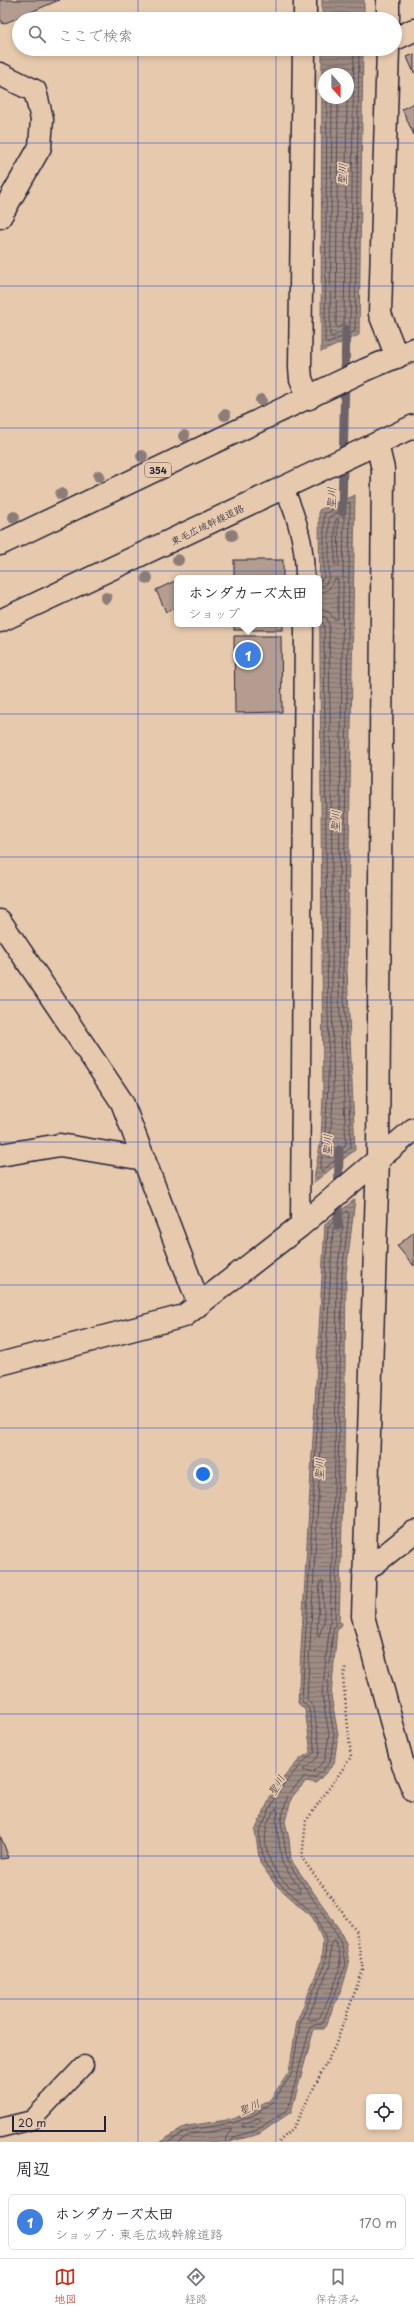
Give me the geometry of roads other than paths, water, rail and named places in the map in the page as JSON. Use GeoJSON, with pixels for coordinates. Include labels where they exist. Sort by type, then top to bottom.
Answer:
{"type":"FeatureCollection","features":[{"type":"Feature","properties":{"kind":"main road"},"geometry":{"type":"LineString","coordinates":[[305,0],[305,12]]}},
{"type":"Feature","properties":{"kind":"main road"},"geometry":{"type":"LineString","coordinates":[[388,0],[388,12]]}},
{"type":"Feature","properties":{"kind":"main road"},"geometry":{"type":"LineString","coordinates":[[402,36],[414,30]]}},
{"type":"Feature","properties":{"kind":"main road"},"geometry":{"type":"LineString","coordinates":[[304,56],[300,368],[301,379],[312,397]]}},
{"type":"Feature","properties":{"kind":"main road"},"geometry":{"type":"LineString","coordinates":[[388,56],[380,314],[406,353]]}},
{"type":"Feature","properties":{"kind":"main road"},"geometry":{"type":"LineString","coordinates":[[0,74],[35,91],[42,119],[40,147],[0,217]]}},
{"type":"Feature","properties":{"kind":"main road","name":"354"},"geometry":{"type":"LineString","coordinates":[[0,544],[312,397],[365,370],[406,353]]}},
{"type":"Feature","properties":{"kind":"main road","name":"東毛広域幹線道路"},"geometry":{"type":"LineString","coordinates":[[0,621],[414,426]]}},
{"type":"Feature","properties":{"kind":"main road"},"geometry":{"type":"LineString","coordinates":[[371,446],[383,469],[378,1158],[363,1616],[403,1765],[414,1791]]}},
{"type":"Feature","properties":{"kind":"main road"},"geometry":{"type":"LineString","coordinates":[[0,921],[122,1102],[199,1304]]}},
{"type":"Feature","properties":{"kind":"main road"},"geometry":{"type":"LineString","coordinates":[[0,1364],[184,1316],[300,1226],[378,1158],[414,1129]]}},
{"type":"Feature","properties":{"kind":"main road"},"geometry":{"type":"LineString","coordinates":[[0,1155],[60,1145],[144,1159]]}},
{"type":"Feature","properties":{"kind":"main road"},"geometry":{"type":"LineString","coordinates":[[364,1572],[414,1532]]}},
{"type":"Feature","properties":{"kind":"lane"},"geometry":{"type":"LineString","coordinates":[[283,487],[300,528],[305,556],[305,575]]}},
{"type":"Feature","properties":{"kind":"lane"},"geometry":{"type":"LineString","coordinates":[[300,1226],[304,627]]}},
{"type":"Feature","properties":{"kind":"lane"},"geometry":{"type":"LineString","coordinates":[[0,2128],[32,2120],[84,2065]]}},
{"type":"Feature","properties":{"kind":"water"},"geometry":{"type":"Polygon","coordinates":[[[322,0],[364,0],[364,12],[322,12],[322,0]]]}},
{"type":"Feature","properties":{"kind":"water"},"geometry":{"type":"Polygon","coordinates":[[[322,56],[363,56],[359,335],[321,352],[322,104],[354,104],[354,68],[322,68],[322,56]]]}},
{"type":"Feature","properties":{"kind":"water"},"geometry":{"type":"Polygon","coordinates":[[[355,495],[347,970],[355,1150],[313,1183],[321,1140],[323,1097],[320,627],[322,627],[322,575],[319,575],[319,510],[355,495]]]}},
{"type":"Feature","properties":{"kind":"water"},"geometry":{"type":"Polygon","coordinates":[[[355,1199],[346,1274],[344,1460],[339,1622],[342,1623],[341,1627],[337,1630],[331,1696],[338,1734],[334,1764],[316,1783],[306,1781],[292,1797],[285,1821],[289,1839],[291,1860],[339,1929],[346,1944],[349,1964],[343,1985],[324,2029],[314,2029],[291,2112],[259,2134],[229,2142],[160,2142],[187,2126],[233,2119],[254,2110],[270,2100],[289,2072],[297,2022],[321,1962],[323,1941],[313,1918],[275,1884],[260,1863],[255,1831],[275,1787],[300,1759],[311,1752],[305,1710],[298,1703],[325,1224],[355,1199]]]}},
{"type":"Feature","properties":{"kind":"waterway","name":"聖川"},"geometry":{"type":"LineString","coordinates":[[342,512],[346,329]]}},
{"type":"Feature","properties":{"kind":"waterway","name":"聖川"},"geometry":{"type":"LineString","coordinates":[[338,1226],[339,1150]]}},
{"type":"Feature","properties":{"kind":"place","name":"ホンダカーズ太田"},"geometry":{"type":"Point","coordinates":[248,655]}}]}
